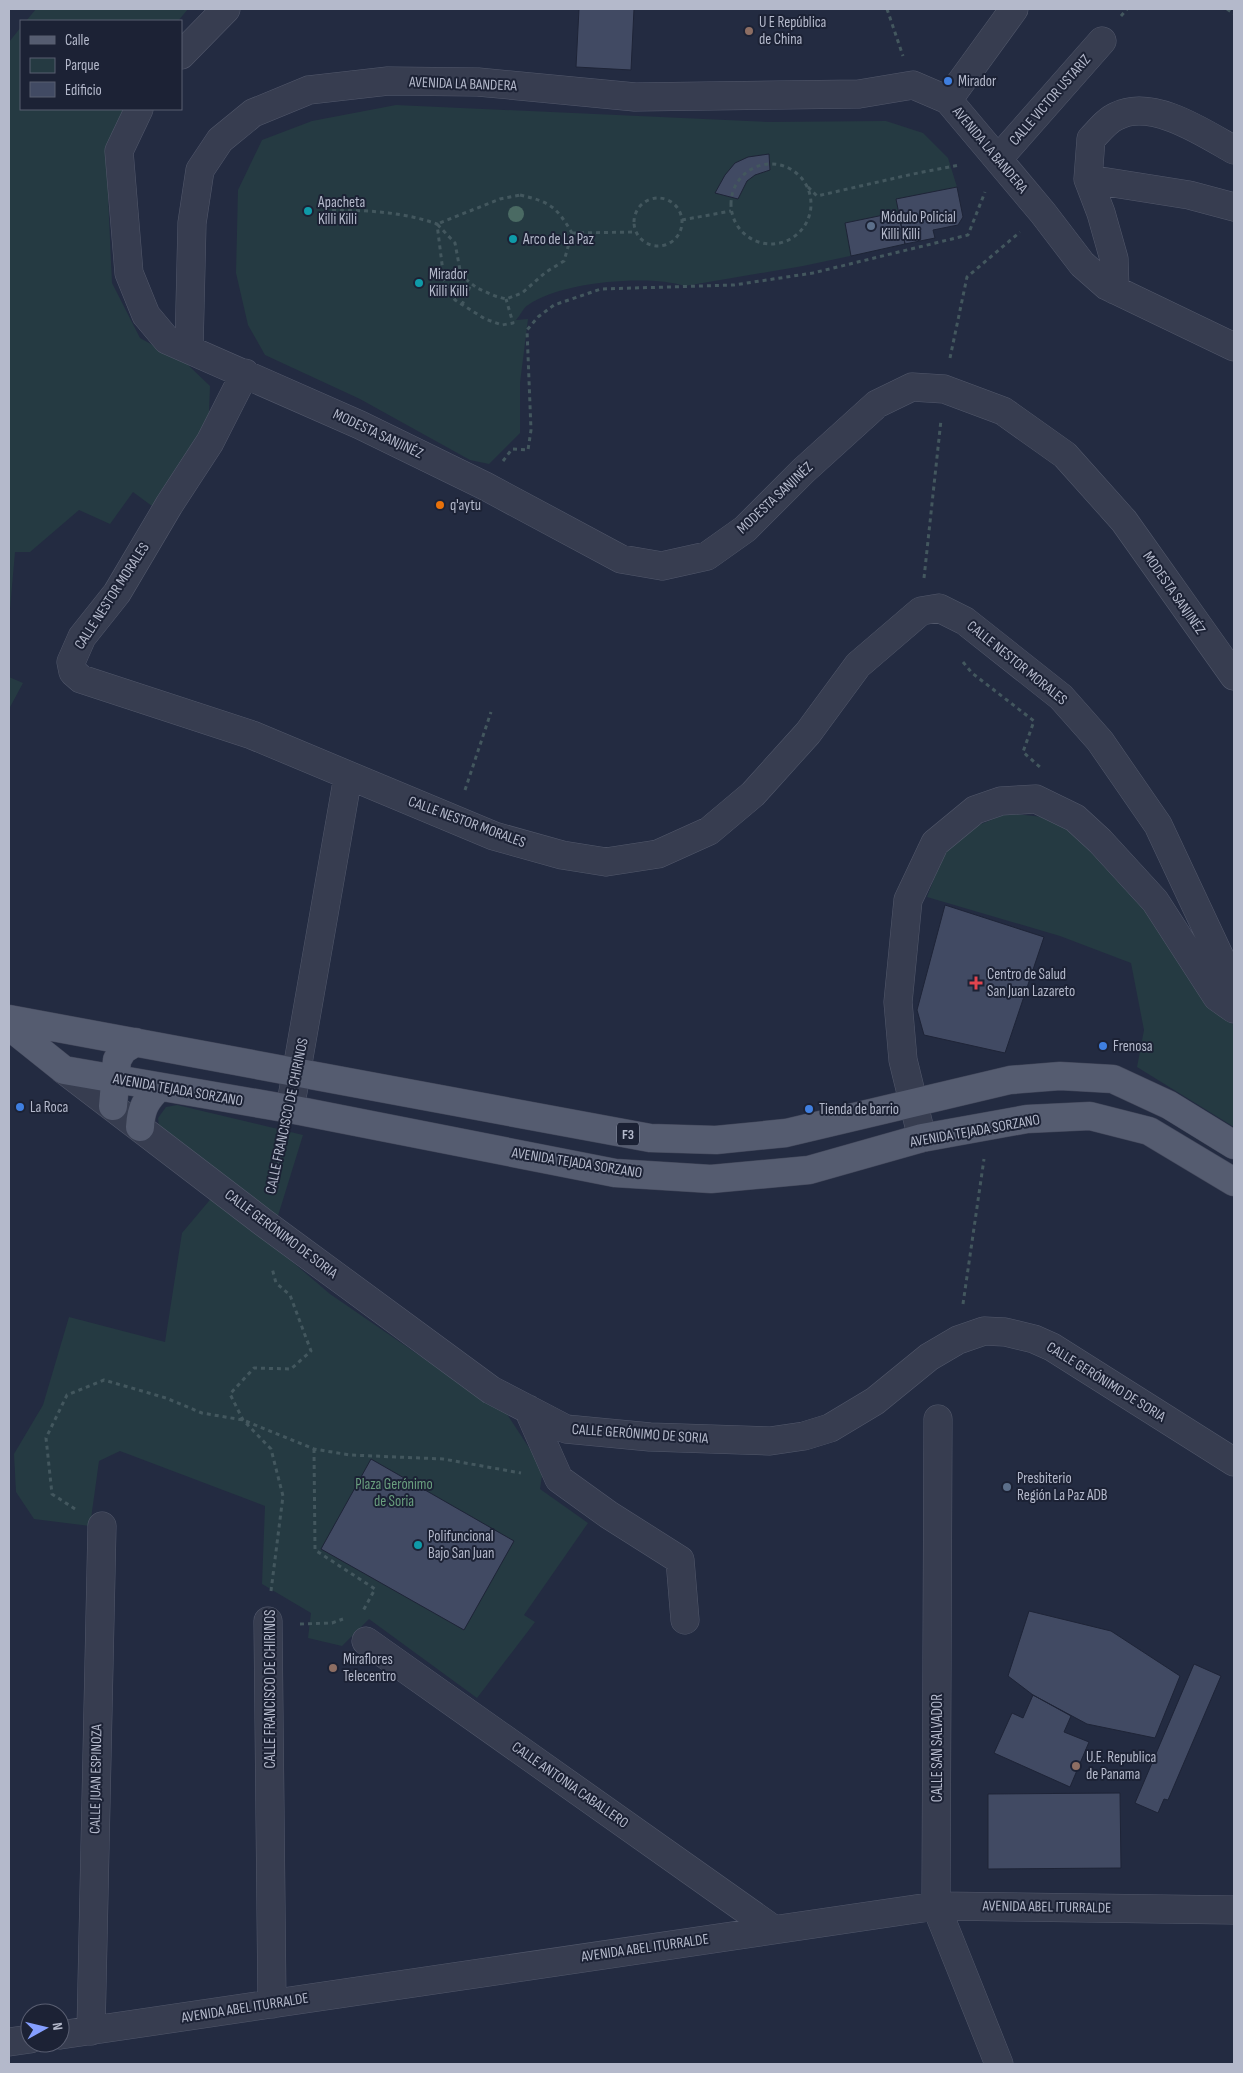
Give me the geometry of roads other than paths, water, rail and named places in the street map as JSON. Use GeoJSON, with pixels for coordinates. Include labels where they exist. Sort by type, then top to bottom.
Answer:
{"type":"FeatureCollection","features":[{"type":"Feature","properties":{"kind":"main road","name":"F3"},"geometry":{"type":"LineString","coordinates":[[9,1019],[650,1138],[716,1140],[786,1133],[1010,1080],[1060,1076],[1112,1080],[1169,1105],[1234,1145]]}},
{"type":"Feature","properties":{"kind":"main road","name":"AVENIDA TEJADA SORZANO"},"geometry":{"type":"LineString","coordinates":[[9,1026],[64,1070],[290,1109],[615,1172],[711,1179],[809,1170],[922,1138],[1027,1119],[1090,1116],[1150,1131],[1234,1182]]}},
{"type":"Feature","properties":{"kind":"main road"},"geometry":{"type":"LineString","coordinates":[[113,1106],[117,1060],[123,1050],[136,1042]]}},
{"type":"Feature","properties":{"kind":"main road"},"geometry":{"type":"LineString","coordinates":[[140,1127],[140,1112],[146,1100],[159,1086]]}},
{"type":"Feature","properties":{"kind":"street"},"geometry":{"type":"LineString","coordinates":[[182,54],[226,9]]}},
{"type":"Feature","properties":{"kind":"street"},"geometry":{"type":"LineString","coordinates":[[948,100],[1014,9]]}},
{"type":"Feature","properties":{"kind":"street","name":"CALLE VICTOR USTARIZ"},"geometry":{"type":"LineString","coordinates":[[998,159],[1102,40]]}},
{"type":"Feature","properties":{"kind":"street","name":"AVENIDA LA BANDERA"},"geometry":{"type":"LineString","coordinates":[[189,349],[192,223],[200,170],[220,140],[253,113],[309,90],[388,81],[478,82],[635,97],[858,94],[913,85],[948,100],[1043,213],[1082,264],[1115,290],[1234,347]]}},
{"type":"Feature","properties":{"kind":"street"},"geometry":{"type":"LineString","coordinates":[[138,110],[119,151],[129,273],[146,315],[168,340],[189,349]]}},
{"type":"Feature","properties":{"kind":"street"},"geometry":{"type":"LineString","coordinates":[[1115,290],[1114,259],[1101,213],[1088,179],[1091,139],[1117,116],[1143,110],[1170,117],[1200,130],[1234,150]]}},
{"type":"Feature","properties":{"kind":"street"},"geometry":{"type":"LineString","coordinates":[[1088,179],[1189,195],[1234,207]]}},
{"type":"Feature","properties":{"kind":"street","name":"MODESTA SANJINÉZ"},"geometry":{"type":"LineString","coordinates":[[189,349],[360,425],[485,486],[621,559],[662,566],[707,556],[745,529],[803,471],[877,404],[912,387],[944,389],[1003,411],[1065,454],[1124,521],[1234,676]]}},
{"type":"Feature","properties":{"kind":"street","name":"CALLE NESTOR MORALES"},"geometry":{"type":"LineString","coordinates":[[245,373],[210,442],[169,505],[117,593],[82,637],[71,662],[74,672],[81,679],[252,735],[494,836],[562,855],[606,862],[658,854],[709,830],[753,794],[808,733],[858,665],[921,611],[939,608],[965,621],[1061,697],[1100,741],[1158,825],[1234,987]]}},
{"type":"Feature","properties":{"kind":"street","name":"CALLE FRANCISCO DE CHIRINOS"},"geometry":{"type":"LineString","coordinates":[[290,1109],[348,776]]}},
{"type":"Feature","properties":{"kind":"street"},"geometry":{"type":"LineString","coordinates":[[922,1138],[903,1060],[898,1002],[908,900],[935,843],[975,810],[1001,801],[1036,800],[1075,818],[1100,841],[1155,901],[1217,997],[1234,1010]]}},
{"type":"Feature","properties":{"kind":"street","name":"CALLE GERÓNIMO DE SORIA"},"geometry":{"type":"LineString","coordinates":[[64,1070],[264,1223],[491,1390],[566,1429],[650,1437],[770,1441],[804,1436],[830,1428],[875,1401],[929,1357],[958,1340],[984,1331],[1004,1332],[1034,1339],[1052,1347],[1234,1462]]}},
{"type":"Feature","properties":{"kind":"street"},"geometry":{"type":"LineString","coordinates":[[528,1409],[559,1479],[609,1515],[680,1560],[685,1620]]}},
{"type":"Feature","properties":{"kind":"street","name":"CALLE SAN SALVADOR"},"geometry":{"type":"LineString","coordinates":[[938,1420],[936,1906],[999,2064]]}},
{"type":"Feature","properties":{"kind":"street","name":"CALLE JUAN ESPINOZA"},"geometry":{"type":"LineString","coordinates":[[91,2031],[102,1526]]}},
{"type":"Feature","properties":{"kind":"street","name":"CALLE FRANCISCO DE CHIRINOS"},"geometry":{"type":"LineString","coordinates":[[268,1621],[272,2004]]}},
{"type":"Feature","properties":{"kind":"street","name":"CALLE ANTONIA CABALLERO"},"geometry":{"type":"LineString","coordinates":[[366,1640],[773,1929]]}},
{"type":"Feature","properties":{"kind":"street","name":"AVENIDA ABEL ITURRALDE"},"geometry":{"type":"LineString","coordinates":[[70,2034],[936,1906],[1234,1910]]}},
{"type":"Feature","properties":{"kind":"place","name":"U E República de China"},"geometry":{"type":"Point","coordinates":[749,31]}},
{"type":"Feature","properties":{"kind":"place","name":"Mirador"},"geometry":{"type":"Point","coordinates":[948,81]}},
{"type":"Feature","properties":{"kind":"place","name":"Apacheta Killi Killi"},"geometry":{"type":"Point","coordinates":[308,211]}},
{"type":"Feature","properties":{"kind":"place","name":"Módulo Policial Killi Killi"},"geometry":{"type":"Point","coordinates":[871,226]}},
{"type":"Feature","properties":{"kind":"place","name":"Arco de La Paz"},"geometry":{"type":"Point","coordinates":[513,239]}},
{"type":"Feature","properties":{"kind":"place","name":"Mirador Killi Killi"},"geometry":{"type":"Point","coordinates":[419,283]}},
{"type":"Feature","properties":{"kind":"place","name":"q'aytu"},"geometry":{"type":"Point","coordinates":[440,505]}},
{"type":"Feature","properties":{"kind":"place","name":"Centro de Salud San Juan Lazareto"},"geometry":{"type":"Point","coordinates":[976,983]}},
{"type":"Feature","properties":{"kind":"place","name":"Frenosa"},"geometry":{"type":"Point","coordinates":[1103,1046]}},
{"type":"Feature","properties":{"kind":"place","name":"La Roca"},"geometry":{"type":"Point","coordinates":[20,1107]}},
{"type":"Feature","properties":{"kind":"place","name":"Tienda de barrio"},"geometry":{"type":"Point","coordinates":[809,1109]}},
{"type":"Feature","properties":{"kind":"place","name":"Presbiterio Región La Paz ADB"},"geometry":{"type":"Point","coordinates":[1007,1487]}},
{"type":"Feature","properties":{"kind":"place","name":"Polifuncional Bajo San Juan"},"geometry":{"type":"Point","coordinates":[418,1545]}},
{"type":"Feature","properties":{"kind":"place","name":"Miraflores Telecentro"},"geometry":{"type":"Point","coordinates":[333,1668]}},
{"type":"Feature","properties":{"kind":"place","name":"U.E. Republica de Panama"},"geometry":{"type":"Point","coordinates":[1076,1766]}},
{"type":"Feature","properties":{"kind":"park label","name":"Plaza Gerónimo de Soria"},"geometry":{"type":"Point","coordinates":[394,1492]}}]}
